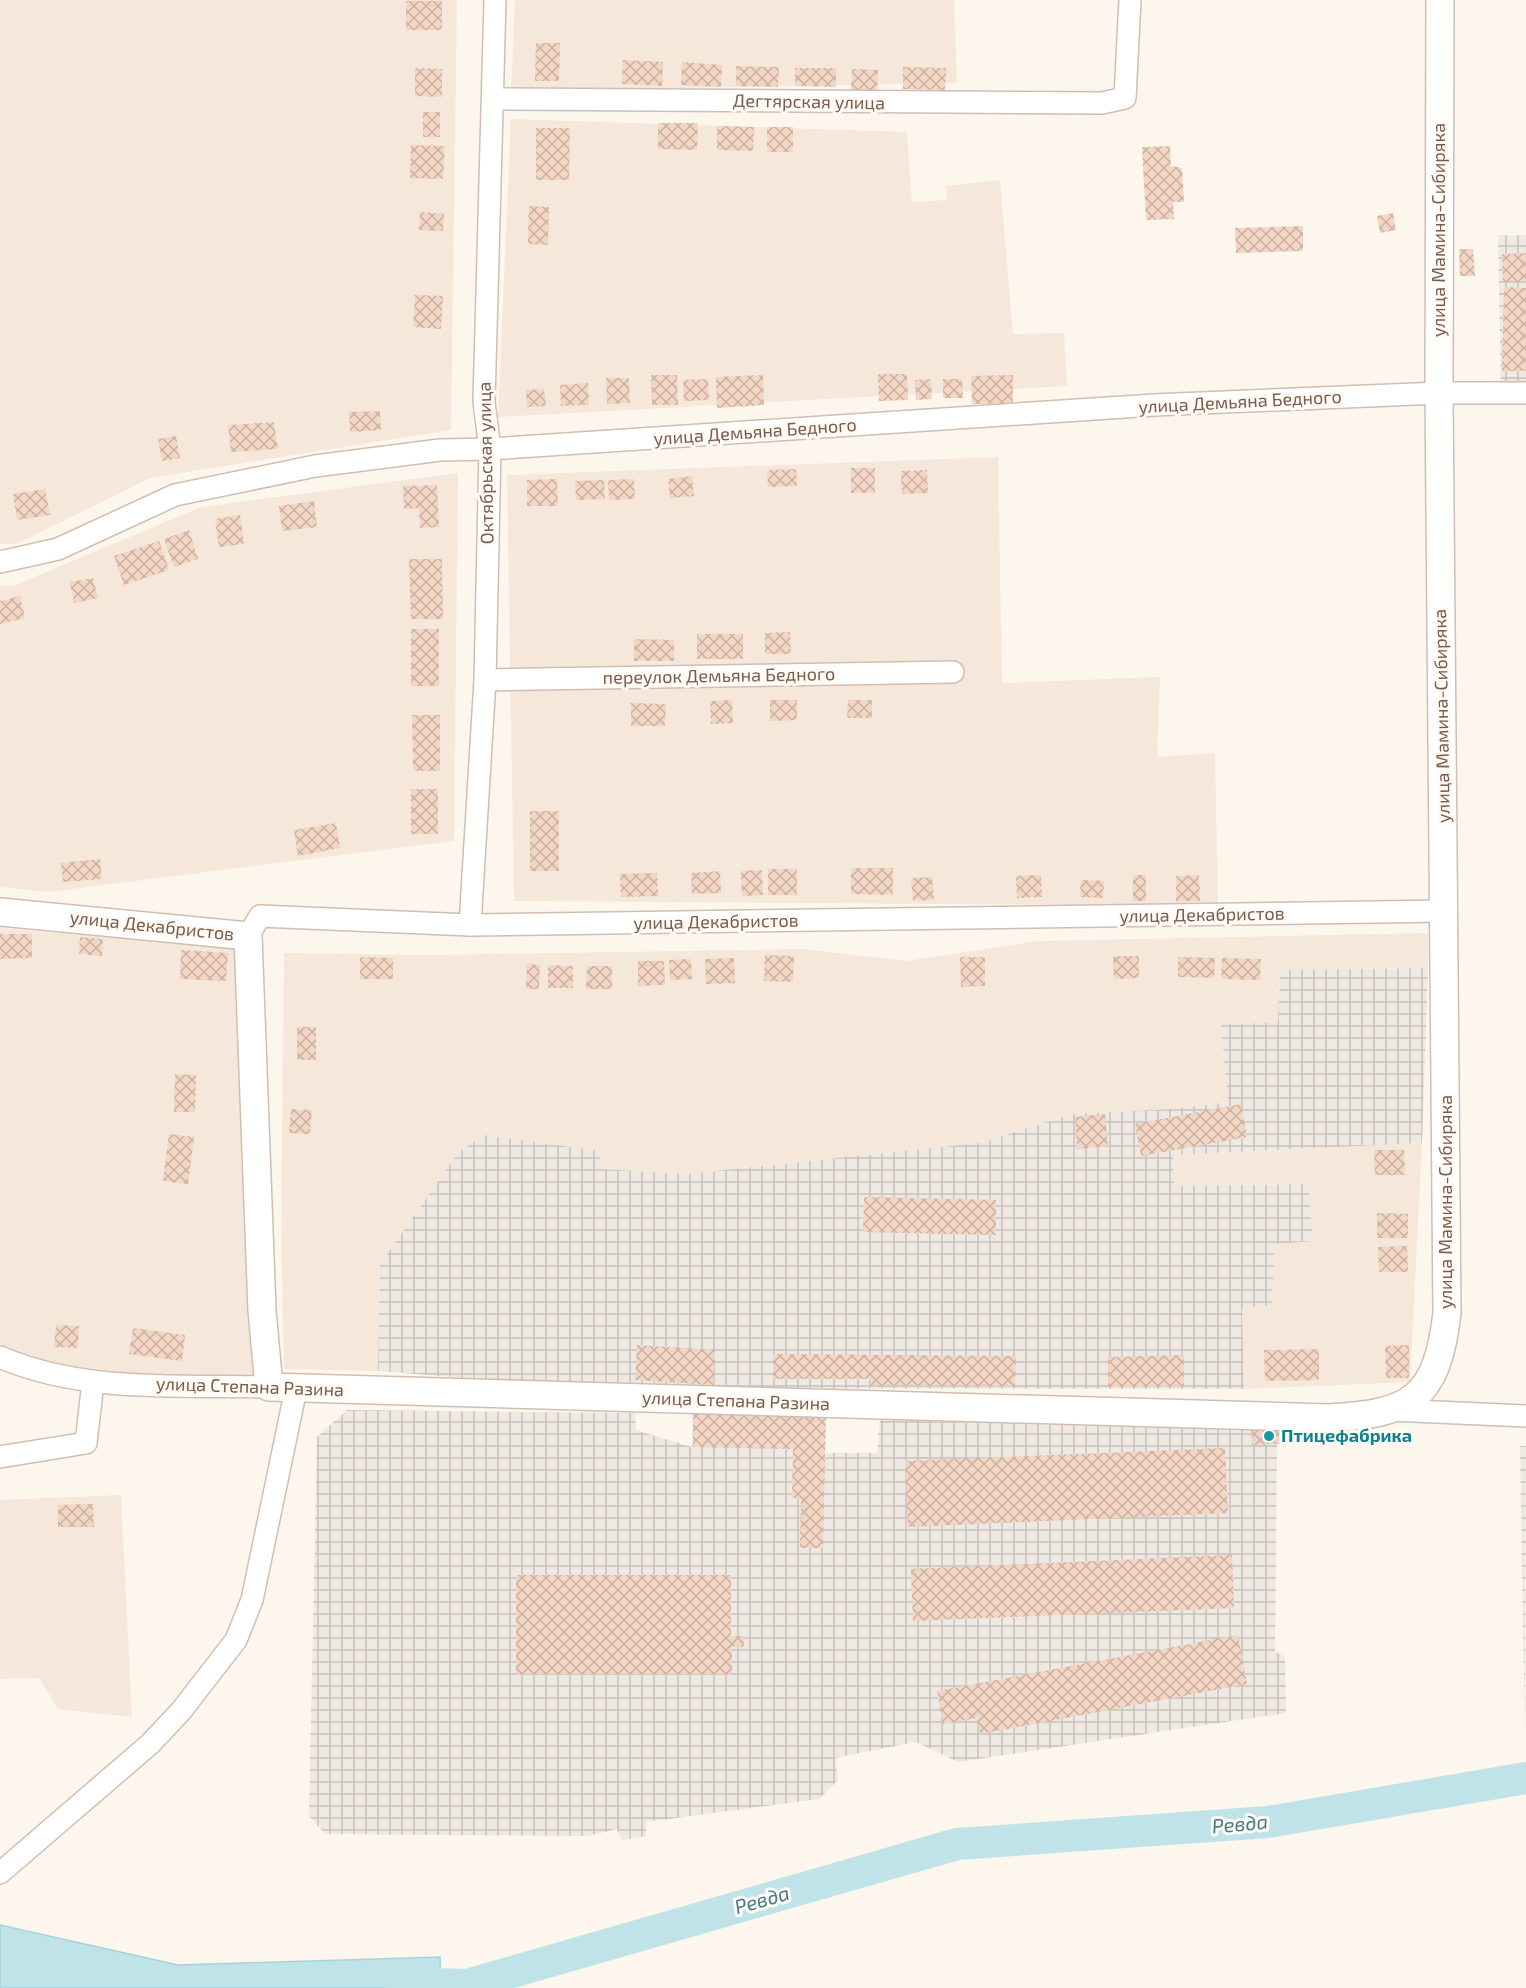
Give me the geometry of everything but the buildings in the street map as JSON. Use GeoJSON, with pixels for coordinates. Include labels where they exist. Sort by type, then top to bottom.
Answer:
{"type":"FeatureCollection","features":[{"type":"Feature","properties":{"kind":"street","name":"Октябрьская улица"},"geometry":{"type":"LineString","coordinates":[[470,925],[485,680],[490,449],[484,402],[495,0]]}},
{"type":"Feature","properties":{"kind":"street","name":"Дегтярская улица"},"geometry":{"type":"LineString","coordinates":[[493,99],[1069,105],[1102,103],[1125,98],[1130,0]]}},
{"type":"Feature","properties":{"kind":"street","name":"улица Мамина-Сибиряка"},"geometry":{"type":"LineString","coordinates":[[1391,1410],[1419,1393],[1430,1381],[1442,1350],[1447,1312],[1439,393],[1440,0]]}},
{"type":"Feature","properties":{"kind":"street","name":"улица Демьяна Бедного"},"geometry":{"type":"LineString","coordinates":[[0,562],[58,549],[175,495],[315,466],[440,450],[490,449],[1154,405],[1439,393],[1526,393]]}},
{"type":"Feature","properties":{"kind":"street","name":"переулок Демьяна Бедного"},"geometry":{"type":"LineString","coordinates":[[485,680],[953,672]]}},
{"type":"Feature","properties":{"kind":"street","name":"улица Декабристов"},"geometry":{"type":"LineString","coordinates":[[0,912],[248,936],[260,916],[470,925],[1445,911]]}},
{"type":"Feature","properties":{"kind":"street"},"geometry":{"type":"LineString","coordinates":[[248,936],[262,1310],[269,1387]]}},
{"type":"Feature","properties":{"kind":"street","name":"улица Степана Разина"},"geometry":{"type":"LineString","coordinates":[[0,1357],[32,1371],[93,1382],[1328,1418],[1355,1417],[1391,1410],[1526,1416]]}},
{"type":"Feature","properties":{"kind":"street"},"geometry":{"type":"LineString","coordinates":[[0,1457],[86,1443],[93,1382]]}},
{"type":"Feature","properties":{"kind":"street"},"geometry":{"type":"LineString","coordinates":[[4,1870],[150,1744],[187,1704],[236,1640],[252,1600],[296,1389]]}},
{"type":"Feature","properties":{"kind":"shaded area"},"geometry":{"type":"Polygon","coordinates":[[[0,0],[457,0],[451,430],[150,478],[17,544],[0,544],[0,0]]]}},
{"type":"Feature","properties":{"kind":"shaded area"},"geometry":{"type":"Polygon","coordinates":[[[515,0],[954,0],[957,83],[511,91],[515,0]]]}},
{"type":"Feature","properties":{"kind":"shaded area"},"geometry":{"type":"Polygon","coordinates":[[[511,119],[907,132],[912,202],[947,200],[946,186],[1000,180],[1013,334],[1064,333],[1067,386],[498,417],[511,119]]]}},
{"type":"Feature","properties":{"kind":"shaded area"},"geometry":{"type":"Polygon","coordinates":[[[1498,235],[1526,235],[1526,385],[1501,385],[1498,235]]]}},
{"type":"Feature","properties":{"kind":"shaded area"},"geometry":{"type":"Polygon","coordinates":[[[998,457],[1002,683],[1160,677],[1157,757],[1215,753],[1218,906],[514,901],[507,475],[998,457]]]}},
{"type":"Feature","properties":{"kind":"shaded area"},"geometry":{"type":"Polygon","coordinates":[[[458,473],[454,841],[48,892],[0,887],[0,586],[13,586],[201,507],[458,473]]]}},
{"type":"Feature","properties":{"kind":"shaded area"},"geometry":{"type":"Polygon","coordinates":[[[0,928],[235,948],[258,1384],[35,1366],[0,1343],[0,928]]]}},
{"type":"Feature","properties":{"kind":"shaded area"},"geometry":{"type":"Polygon","coordinates":[[[1428,933],[1428,968],[1280,970],[1279,1024],[1221,1024],[1229,1102],[1172,1109],[1073,1114],[979,1143],[687,1174],[601,1169],[380,1264],[378,1371],[284,1369],[281,1229],[284,953],[424,955],[804,949],[906,961],[1039,941],[1428,933]]]}},
{"type":"Feature","properties":{"kind":"shaded area"},"geometry":{"type":"Polygon","coordinates":[[[1428,968],[1422,1143],[1173,1155],[1174,1186],[1308,1184],[1313,1241],[1274,1244],[1272,1305],[1242,1308],[1244,1389],[592,1388],[378,1371],[380,1264],[459,1152],[484,1135],[599,1151],[602,1169],[687,1174],[979,1143],[1073,1114],[1172,1109],[1228,1102],[1221,1024],[1278,1023],[1280,970],[1428,968]]]}},
{"type":"Feature","properties":{"kind":"shaded area"},"geometry":{"type":"Polygon","coordinates":[[[1422,1143],[1410,1382],[1244,1389],[1242,1308],[1272,1305],[1273,1244],[1308,1184],[1174,1186],[1173,1155],[1422,1143]]]}},
{"type":"Feature","properties":{"kind":"shaded area"},"geometry":{"type":"Polygon","coordinates":[[[693,1409],[825,1453],[877,1453],[880,1420],[1251,1430],[1252,1445],[1277,1445],[1275,1651],[1285,1657],[1286,1713],[958,1762],[916,1742],[835,1758],[838,1780],[819,1799],[646,1822],[646,1836],[622,1840],[617,1829],[588,1836],[325,1834],[309,1816],[317,1437],[347,1410],[635,1413],[636,1430],[692,1447],[693,1409]]]}},
{"type":"Feature","properties":{"kind":"shaded area"},"geometry":{"type":"Polygon","coordinates":[[[1520,1446],[1526,1446],[1525,1737],[1520,1446]]]}},
{"type":"Feature","properties":{"kind":"shaded area"},"geometry":{"type":"Polygon","coordinates":[[[121,1495],[132,1717],[58,1709],[39,1678],[0,1679],[0,1500],[121,1495]]]}},
{"type":"Feature","properties":{"kind":"water"},"geometry":{"type":"Polygon","coordinates":[[[0,1925],[178,1965],[440,1957],[441,1988],[0,1988],[0,1925]]]}},
{"type":"Feature","properties":{"kind":"waterway","name":"Ревда"},"geometry":{"type":"LineString","coordinates":[[400,1983],[467,1985],[957,1844],[1268,1822],[1526,1778]]}},
{"type":"Feature","properties":{"kind":"place","name":"Птицефабрика"},"geometry":{"type":"Point","coordinates":[1269,1436]}}]}
